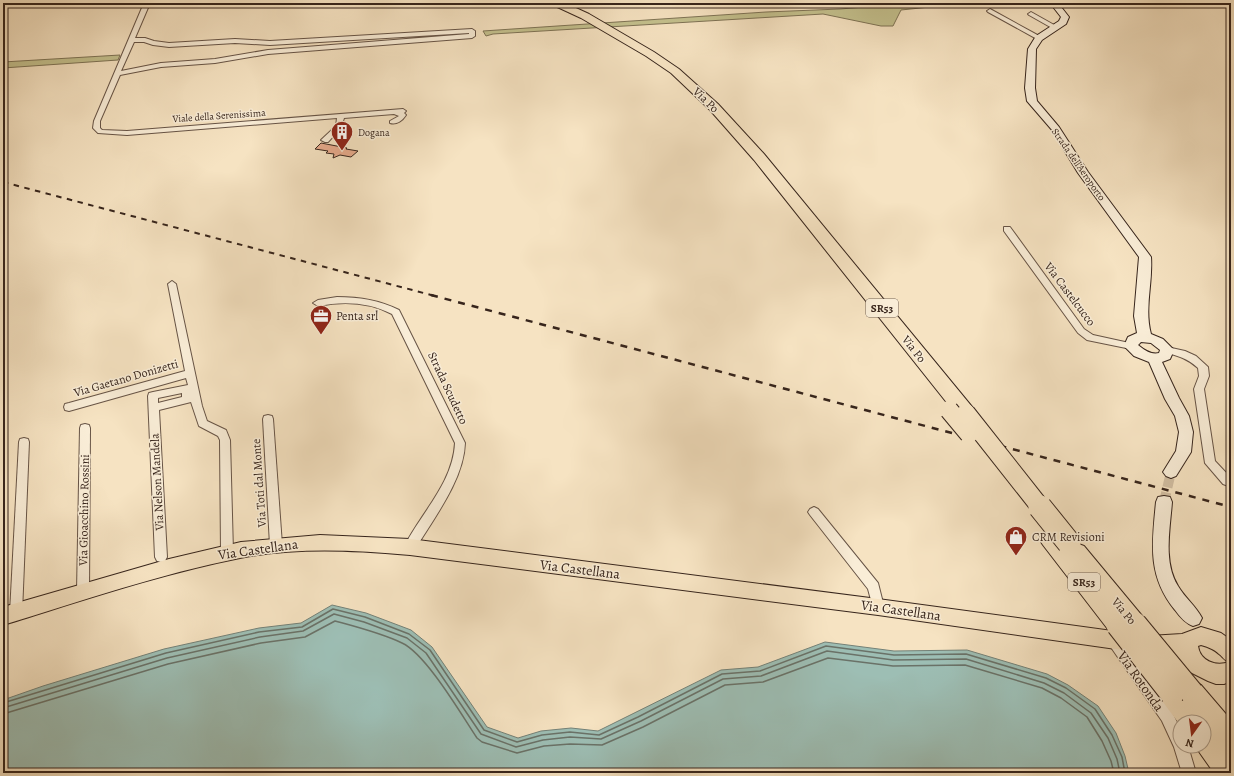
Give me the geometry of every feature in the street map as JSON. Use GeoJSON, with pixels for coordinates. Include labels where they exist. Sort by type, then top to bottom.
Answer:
{"type":"FeatureCollection","features":[{"type":"Feature","properties":{"kind":"highway","name":"Via Po"},"geometry":{"type":"LineString","coordinates":[[548,3],[574,14],[625,43],[679,81],[706,106],[957,412],[1060,541],[1122,629],[1182,693],[1231,740]]}},
{"type":"Feature","properties":{"kind":"highway","name":"Via Po"},"geometry":{"type":"LineString","coordinates":[[557,3],[585,16],[650,54],[675,72],[714,107],[759,157],[870,293],[957,412]]}},
{"type":"Feature","properties":{"kind":"highway","name":"Via Po"},"geometry":{"type":"LineString","coordinates":[[1182,693],[1190,714]]}},
{"type":"Feature","properties":{"kind":"highway"},"geometry":{"type":"LineString","coordinates":[[1212,748],[1230,773]]}},
{"type":"Feature","properties":{"kind":"main road","name":"Via Castellana"},"geometry":{"type":"LineString","coordinates":[[9,614],[151,572],[165,562],[276,545],[340,542],[410,547],[878,607],[1122,629],[1149,645]]}},
{"type":"Feature","properties":{"kind":"main road"},"geometry":{"type":"LineString","coordinates":[[1149,645],[1169,644],[1201,636],[1226,648]]}},
{"type":"Feature","properties":{"kind":"main road"},"geometry":{"type":"LineString","coordinates":[[1192,638],[1188,644],[1188,650],[1190,656],[1201,667]]}},
{"type":"Feature","properties":{"kind":"main road"},"geometry":{"type":"LineString","coordinates":[[1149,645],[1170,652],[1216,674],[1230,673]]}},
{"type":"Feature","properties":{"kind":"street","name":"Viale della Serenissima"},"geometry":{"type":"LineString","coordinates":[[147,3],[97,121],[96,128],[100,132],[126,132],[403,111]]}},
{"type":"Feature","properties":{"kind":"street"},"geometry":{"type":"LineString","coordinates":[[990,11],[1038,38],[1063,22],[1065,17],[1054,3]]}},
{"type":"Feature","properties":{"kind":"street"},"geometry":{"type":"LineString","coordinates":[[1031,14],[1054,27]]}},
{"type":"Feature","properties":{"kind":"street"},"geometry":{"type":"LineString","coordinates":[[117,74],[161,65],[215,61],[268,52],[472,35],[472,31],[270,43],[235,42],[169,46],[146,40],[132,40]]}},
{"type":"Feature","properties":{"kind":"street","name":"Strada dell'Aeroporto"},"geometry":{"type":"LineString","coordinates":[[1038,38],[1032,49],[1030,88],[1032,101],[1056,129],[1083,173],[1145,257],[1147,270],[1141,312],[1141,324],[1145,337]]}},
{"type":"Feature","properties":{"kind":"street"},"geometry":{"type":"LineString","coordinates":[[393,125],[402,115],[394,112]]}},
{"type":"Feature","properties":{"kind":"street"},"geometry":{"type":"LineString","coordinates":[[325,140],[339,127],[341,116]]}},
{"type":"Feature","properties":{"kind":"street","name":"Via Castelcucco"},"geometry":{"type":"LineString","coordinates":[[1007,229],[1081,331],[1090,338],[1131,346]]}},
{"type":"Feature","properties":{"kind":"street","name":"Via Gaetano Donizetti"},"geometry":{"type":"LineString","coordinates":[[172,284],[191,373],[191,398],[203,423],[222,433],[225,440],[227,552]]}},
{"type":"Feature","properties":{"kind":"street","name":"Strada Scudetto"},"geometry":{"type":"LineString","coordinates":[[318,303],[338,299],[349,300],[378,304],[396,312],[460,442],[460,455],[454,473],[410,547]]}},
{"type":"Feature","properties":{"kind":"street"},"geometry":{"type":"LineString","coordinates":[[1167,350],[1166,356],[1154,359],[1139,354],[1131,346],[1133,340],[1136,338],[1145,337],[1161,343],[1167,350],[1193,358],[1203,367],[1204,376],[1199,389],[1210,463],[1226,482],[1231,483]]}},
{"type":"Feature","properties":{"kind":"street"},"geometry":{"type":"LineString","coordinates":[[1154,359],[1172,399],[1182,416],[1186,432],[1183,452],[1171,472]]}},
{"type":"Feature","properties":{"kind":"street","name":"Via Gaetano Donizetti"},"geometry":{"type":"LineString","coordinates":[[69,407],[191,373]]}},
{"type":"Feature","properties":{"kind":"street","name":"Via Nelson Mandela"},"geometry":{"type":"LineString","coordinates":[[165,562],[154,408],[191,398]]}},
{"type":"Feature","properties":{"kind":"street","name":"Via Toti dal Monte"},"geometry":{"type":"LineString","coordinates":[[268,419],[276,545]]}},
{"type":"Feature","properties":{"kind":"street","name":"Via Gioacchino Rossini"},"geometry":{"type":"LineString","coordinates":[[83,592],[85,428]]}},
{"type":"Feature","properties":{"kind":"street","name":"Via Castellana"},"geometry":{"type":"LineString","coordinates":[[9,614],[24,442]]}},
{"type":"Feature","properties":{"kind":"street"},"geometry":{"type":"LineString","coordinates":[[1164,502],[1162,540],[1162,566],[1164,576],[1176,600],[1193,618],[1226,648]]}},
{"type":"Feature","properties":{"kind":"street"},"geometry":{"type":"LineString","coordinates":[[814,512],[874,586],[878,607]]}},
{"type":"Feature","properties":{"kind":"street"},"geometry":{"type":"LineString","coordinates":[[1192,638],[1195,627],[1193,618]]}},
{"type":"Feature","properties":{"kind":"street","name":"Via Rotonda"},"geometry":{"type":"LineString","coordinates":[[1122,629],[1161,708],[1172,726]]}},
{"type":"Feature","properties":{"kind":"street","name":"Via Rotonda"},"geometry":{"type":"LineString","coordinates":[[1183,754],[1189,773]]}},
{"type":"Feature","properties":{"kind":"shaded area"},"geometry":{"type":"Polygon","coordinates":[[[912,3],[968,3],[901,10],[893,26],[881,26],[823,14],[493,34],[486,36],[483,31],[766,12],[840,9],[912,3]]]}},
{"type":"Feature","properties":{"kind":"shaded area"},"geometry":{"type":"Polygon","coordinates":[[[120,55],[118,60],[3,68],[3,62],[120,55]]]}},
{"type":"Feature","properties":{"kind":"water"},"geometry":{"type":"Polygon","coordinates":[[[332,605],[366,613],[411,630],[432,647],[487,727],[518,738],[541,731],[571,728],[598,731],[721,670],[758,667],[825,642],[894,651],[967,650],[1047,674],[1068,685],[1098,706],[1116,733],[1125,756],[1129,773],[3,773],[3,700],[43,686],[164,649],[259,628],[301,623],[332,605]]]}},
{"type":"Feature","properties":{"kind":"building","name":"Dogana"},"geometry":{"type":"Polygon","coordinates":[[[321,143],[358,151],[351,157],[340,155],[333,158],[334,154],[326,153],[328,151],[315,149],[321,143]]]}},
{"type":"Feature","properties":{"kind":"tunnel"},"geometry":{"type":"LineString","coordinates":[[1164,502],[1171,472]]}},
{"type":"Feature","properties":{"kind":"railway"},"geometry":{"type":"LineString","coordinates":[[3,182],[435,296]]}},
{"type":"Feature","properties":{"kind":"railway"},"geometry":{"type":"LineString","coordinates":[[431,295],[1231,507],[1229,507]]}},
{"type":"Feature","properties":{"kind":"place","name":"Dogana"},"geometry":{"type":"Point","coordinates":[342,152]}},
{"type":"Feature","properties":{"kind":"place","name":"Penta srl"},"geometry":{"type":"Point","coordinates":[321,336]}},
{"type":"Feature","properties":{"kind":"place","name":"CRM Revisioni"},"geometry":{"type":"Point","coordinates":[1016,556]}}]}
